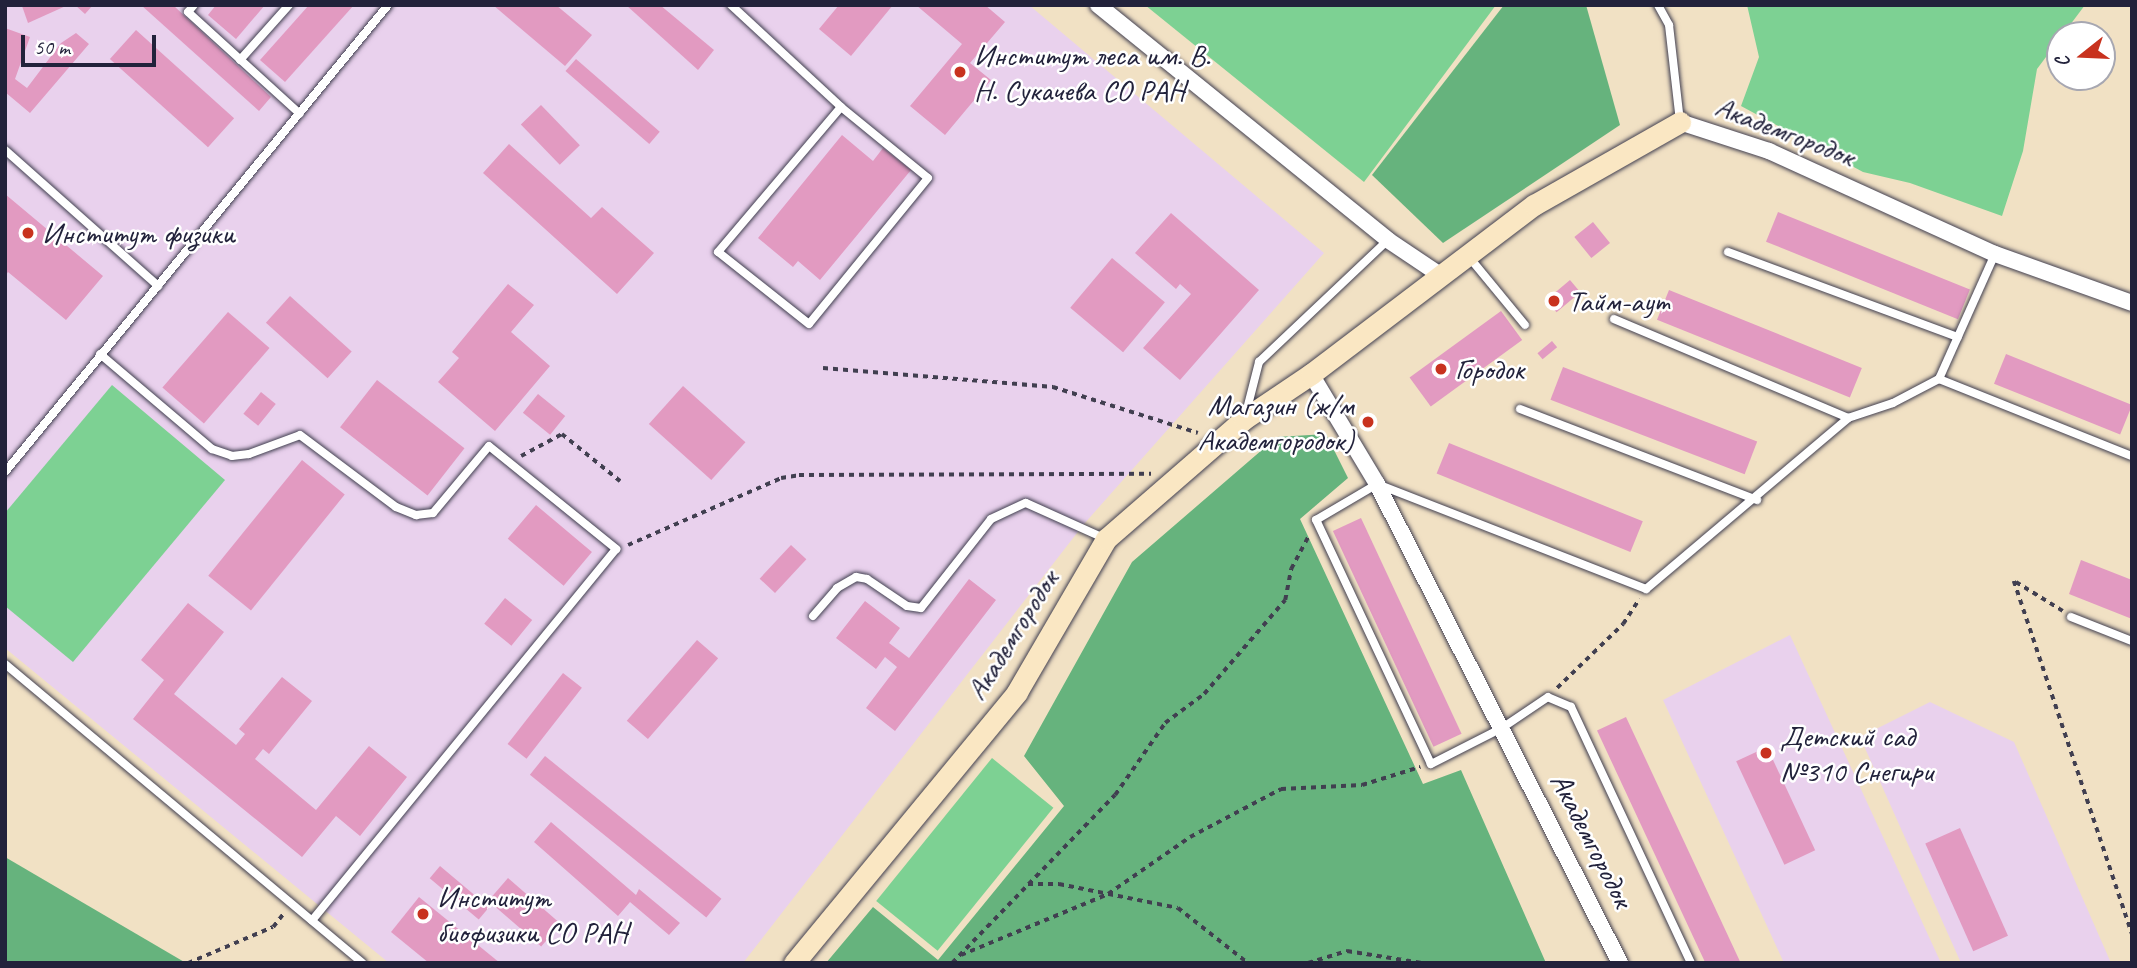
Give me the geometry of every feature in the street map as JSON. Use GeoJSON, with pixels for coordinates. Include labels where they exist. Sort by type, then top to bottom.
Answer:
{"type":"FeatureCollection","features":[{"type":"Feature","properties":{"kind":"street"},"geometry":{"type":"LineString","coordinates":[[1098,5],[1388,240],[1440,275]]}},
{"type":"Feature","properties":{"kind":"street","name":"Академгородок"},"geometry":{"type":"LineString","coordinates":[[794,963],[1017,692],[1106,539],[1244,419],[1311,374],[1534,205],[1680,122],[1769,151],[1994,254],[2132,303]]}},
{"type":"Feature","properties":{"kind":"street","name":"Академгородок"},"geometry":{"type":"LineString","coordinates":[[1311,374],[1377,484],[1620,963]]}},
{"type":"Feature","properties":{"kind":"lane"},"geometry":{"type":"LineString","coordinates":[[194,5],[188,12],[300,114]]}},
{"type":"Feature","properties":{"kind":"lane"},"geometry":{"type":"LineString","coordinates":[[240,60],[289,5]]}},
{"type":"Feature","properties":{"kind":"lane"},"geometry":{"type":"LineString","coordinates":[[5,472],[388,5]]}},
{"type":"Feature","properties":{"kind":"lane"},"geometry":{"type":"LineString","coordinates":[[731,5],[841,107],[928,178],[809,324],[718,252],[841,107]]}},
{"type":"Feature","properties":{"kind":"lane"},"geometry":{"type":"LineString","coordinates":[[1658,5],[1669,25],[1680,122]]}},
{"type":"Feature","properties":{"kind":"lane"},"geometry":{"type":"LineString","coordinates":[[5,150],[158,286]]}},
{"type":"Feature","properties":{"kind":"lane"},"geometry":{"type":"LineString","coordinates":[[1244,419],[1259,362],[1388,240]]}},
{"type":"Feature","properties":{"kind":"lane"},"geometry":{"type":"LineString","coordinates":[[1728,253],[1958,337]]}},
{"type":"Feature","properties":{"kind":"lane"},"geometry":{"type":"LineString","coordinates":[[1691,963],[1571,707],[1548,697],[1502,727],[1431,764],[1316,520],[1377,484],[1646,589],[1757,500],[1849,418],[1893,403],[1939,379],[1994,254]]}},
{"type":"Feature","properties":{"kind":"lane"},"geometry":{"type":"LineString","coordinates":[[1468,255],[1525,325]]}},
{"type":"Feature","properties":{"kind":"lane"},"geometry":{"type":"LineString","coordinates":[[1614,319],[1849,418]]}},
{"type":"Feature","properties":{"kind":"lane"},"geometry":{"type":"LineString","coordinates":[[100,354],[212,449],[232,456],[249,454],[300,435],[396,507],[416,515],[433,513],[489,446],[616,549],[312,921]]}},
{"type":"Feature","properties":{"kind":"lane"},"geometry":{"type":"LineString","coordinates":[[1939,379],[2132,456]]}},
{"type":"Feature","properties":{"kind":"lane"},"geometry":{"type":"LineString","coordinates":[[1520,409],[1757,500]]}},
{"type":"Feature","properties":{"kind":"lane"},"geometry":{"type":"LineString","coordinates":[[813,616],[837,588],[856,577],[867,579],[907,606],[921,608],[992,519],[1026,503],[1106,539]]}},
{"type":"Feature","properties":{"kind":"lane"},"geometry":{"type":"LineString","coordinates":[[2071,617],[2132,641]]}},
{"type":"Feature","properties":{"kind":"lane"},"geometry":{"type":"LineString","coordinates":[[5,664],[362,963]]}},
{"type":"Feature","properties":{"kind":"path"},"geometry":{"type":"LineString","coordinates":[[823,368],[1053,387],[1220,439]]}},
{"type":"Feature","properties":{"kind":"path"},"geometry":{"type":"LineString","coordinates":[[489,446],[526,457],[562,434],[620,481]]}},
{"type":"Feature","properties":{"kind":"path"},"geometry":{"type":"LineString","coordinates":[[616,549],[656,537],[781,478],[799,475],[1180,474]]}},
{"type":"Feature","properties":{"kind":"path"},"geometry":{"type":"LineString","coordinates":[[953,963],[1115,795],[1165,723],[1204,694],[1285,600],[1291,569],[1316,520]]}},
{"type":"Feature","properties":{"kind":"path"},"geometry":{"type":"LineString","coordinates":[[2071,617],[2014,581],[2132,934]]}},
{"type":"Feature","properties":{"kind":"path"},"geometry":{"type":"LineString","coordinates":[[1548,697],[1623,624],[1646,589]]}},
{"type":"Feature","properties":{"kind":"path"},"geometry":{"type":"LineString","coordinates":[[959,956],[1108,894],[1190,837],[1281,789],[1362,785],[1431,764]]}},
{"type":"Feature","properties":{"kind":"path"},"geometry":{"type":"LineString","coordinates":[[1028,884],[1059,884],[1178,908],[1248,963]]}},
{"type":"Feature","properties":{"kind":"path"},"geometry":{"type":"LineString","coordinates":[[188,963],[272,927],[285,911]]}},
{"type":"Feature","properties":{"kind":"path"},"geometry":{"type":"LineString","coordinates":[[1308,963],[1347,951],[1422,963]]}},
{"type":"Feature","properties":{"kind":"shaded area"},"geometry":{"type":"Polygon","coordinates":[[[5,5],[1029,5],[1324,253],[1084,524],[743,963],[389,963],[5,648],[5,5]]]}},
{"type":"Feature","properties":{"kind":"shaded area","name":"Детский сад №310 Снегири"},"geometry":{"type":"Polygon","coordinates":[[[1790,635],[1941,963],[1784,963],[1663,700],[1790,635]]]}},
{"type":"Feature","properties":{"kind":"shaded area"},"geometry":{"type":"Polygon","coordinates":[[[1930,702],[2014,742],[2111,963],[1961,963],[1860,737],[1930,702]]]}},
{"type":"Feature","properties":{"kind":"green space"},"geometry":{"type":"Polygon","coordinates":[[[1145,5],[1496,5],[1364,182],[1145,5]]]}},
{"type":"Feature","properties":{"kind":"green space"},"geometry":{"type":"Polygon","coordinates":[[[1504,5],[1586,5],[1620,125],[1443,243],[1372,175],[1504,5]]]}},
{"type":"Feature","properties":{"kind":"green space"},"geometry":{"type":"Polygon","coordinates":[[[1747,5],[2085,5],[2073,21],[2046,21],[2046,57],[2037,69],[2023,151],[2002,216],[1910,183],[1863,172],[1741,106],[1759,57],[1747,5]]]}},
{"type":"Feature","properties":{"kind":"green space"},"geometry":{"type":"Polygon","coordinates":[[[112,385],[225,480],[73,662],[5,606],[5,513],[112,385]]]}},
{"type":"Feature","properties":{"kind":"green space"},"geometry":{"type":"Polygon","coordinates":[[[1326,434],[1348,478],[1300,519],[1423,784],[1461,770],[1546,963],[826,963],[873,907],[938,960],[1064,806],[1024,756],[1132,562],[1277,437],[1326,434]]]}},
{"type":"Feature","properties":{"kind":"green space"},"geometry":{"type":"Polygon","coordinates":[[[992,758],[1053,808],[938,951],[876,901],[992,758]]]}},
{"type":"Feature","properties":{"kind":"green space"},"geometry":{"type":"Polygon","coordinates":[[[5,857],[186,963],[5,963],[5,857]]]}},
{"type":"Feature","properties":{"kind":"building"},"geometry":{"type":"Polygon","coordinates":[[[24,5],[68,5],[28,23],[22,6],[24,5]]]}},
{"type":"Feature","properties":{"kind":"building"},"geometry":{"type":"Polygon","coordinates":[[[75,5],[93,5],[85,14],[75,5]]]}},
{"type":"Feature","properties":{"kind":"building"},"geometry":{"type":"Polygon","coordinates":[[[141,5],[173,5],[271,97],[259,111],[141,5]]]}},
{"type":"Feature","properties":{"kind":"building"},"geometry":{"type":"Polygon","coordinates":[[[216,5],[265,5],[236,39],[208,15],[216,5]]]}},
{"type":"Feature","properties":{"kind":"building"},"geometry":{"type":"Polygon","coordinates":[[[309,5],[354,5],[285,82],[260,60],[309,5]]]}},
{"type":"Feature","properties":{"kind":"building"},"geometry":{"type":"Polygon","coordinates":[[[493,5],[556,5],[592,35],[565,66],[493,5]]]}},
{"type":"Feature","properties":{"kind":"building"},"geometry":{"type":"Polygon","coordinates":[[[626,5],[660,5],[714,50],[698,70],[626,5]]]}},
{"type":"Feature","properties":{"kind":"building","name":"Институт леса им. В. Н. Сукачева СО РАН"},"geometry":{"type":"Polygon","coordinates":[[[839,5],[893,5],[851,56],[819,29],[839,5]]]}},
{"type":"Feature","properties":{"kind":"building","name":"Институт леса им. В. Н. Сукачева СО РАН"},"geometry":{"type":"Polygon","coordinates":[[[916,5],[985,5],[1005,22],[970,63],[991,80],[945,135],[910,106],[962,44],[916,5]]]}},
{"type":"Feature","properties":{"kind":"building"},"geometry":{"type":"Polygon","coordinates":[[[5,28],[30,37],[15,79],[27,88],[61,43],[76,33],[89,44],[30,113],[5,92],[5,28]]]}},
{"type":"Feature","properties":{"kind":"building"},"geometry":{"type":"Polygon","coordinates":[[[136,30],[234,118],[208,147],[110,59],[136,30]]]}},
{"type":"Feature","properties":{"kind":"building"},"geometry":{"type":"Polygon","coordinates":[[[576,59],[660,132],[649,144],[566,71],[576,59]]]}},
{"type":"Feature","properties":{"kind":"building"},"geometry":{"type":"Polygon","coordinates":[[[541,105],[580,145],[560,165],[521,124],[541,105]]]}},
{"type":"Feature","properties":{"kind":"building"},"geometry":{"type":"Polygon","coordinates":[[[842,135],[873,161],[883,148],[911,170],[820,280],[798,261],[793,267],[758,238],[842,135]]]}},
{"type":"Feature","properties":{"kind":"building"},"geometry":{"type":"Polygon","coordinates":[[[509,144],[591,218],[602,207],[654,253],[617,294],[483,173],[509,144]]]}},
{"type":"Feature","properties":{"kind":"building","name":"Институт физики"},"geometry":{"type":"Polygon","coordinates":[[[5,194],[103,276],[66,320],[8,272],[5,276],[5,194]]]}},
{"type":"Feature","properties":{"kind":"building"},"geometry":{"type":"Polygon","coordinates":[[[1778,212],[1970,290],[1958,319],[1766,242],[1778,212]]]}},
{"type":"Feature","properties":{"kind":"building"},"geometry":{"type":"Polygon","coordinates":[[[1171,213],[1259,290],[1180,380],[1143,348],[1191,294],[1180,284],[1176,289],[1135,253],[1171,213]]]}},
{"type":"Feature","properties":{"kind":"building"},"geometry":{"type":"Polygon","coordinates":[[[1593,222],[1610,243],[1591,258],[1574,237],[1593,222]]]}},
{"type":"Feature","properties":{"kind":"building"},"geometry":{"type":"Polygon","coordinates":[[[1112,258],[1165,302],[1123,352],[1070,308],[1112,258]]]}},
{"type":"Feature","properties":{"kind":"building"},"geometry":{"type":"Polygon","coordinates":[[[1570,280],[1580,292],[1557,312],[1546,300],[1570,280]]]}},
{"type":"Feature","properties":{"kind":"building"},"geometry":{"type":"Polygon","coordinates":[[[508,284],[534,305],[511,332],[550,366],[495,431],[438,382],[459,358],[452,352],[508,284]]]}},
{"type":"Feature","properties":{"kind":"building"},"geometry":{"type":"Polygon","coordinates":[[[1669,290],[1862,368],[1850,398],[1657,320],[1669,290]]]}},
{"type":"Feature","properties":{"kind":"building"},"geometry":{"type":"Polygon","coordinates":[[[290,296],[352,352],[328,378],[266,323],[290,296]]]}},
{"type":"Feature","properties":{"kind":"building"},"geometry":{"type":"Polygon","coordinates":[[[1501,311],[1522,340],[1431,407],[1410,377],[1501,311]]]}},
{"type":"Feature","properties":{"kind":"building"},"geometry":{"type":"Polygon","coordinates":[[[228,312],[270,348],[204,424],[162,387],[228,312]]]}},
{"type":"Feature","properties":{"kind":"building"},"geometry":{"type":"Polygon","coordinates":[[[1552,341],[1557,347],[1543,359],[1537,353],[1552,341]]]}},
{"type":"Feature","properties":{"kind":"building"},"geometry":{"type":"Polygon","coordinates":[[[2006,354],[2132,405],[2120,435],[1994,384],[2006,354]]]}},
{"type":"Feature","properties":{"kind":"building"},"geometry":{"type":"Polygon","coordinates":[[[1563,367],[1757,442],[1745,474],[1550,400],[1563,367]]]}},
{"type":"Feature","properties":{"kind":"building"},"geometry":{"type":"Polygon","coordinates":[[[377,380],[464,448],[428,496],[340,427],[377,380]]]}},
{"type":"Feature","properties":{"kind":"building"},"geometry":{"type":"Polygon","coordinates":[[[683,386],[745,442],[711,480],[649,424],[683,386]]]}},
{"type":"Feature","properties":{"kind":"building"},"geometry":{"type":"Polygon","coordinates":[[[261,392],[276,404],[258,426],[243,414],[261,392]]]}},
{"type":"Feature","properties":{"kind":"building"},"geometry":{"type":"Polygon","coordinates":[[[538,394],[565,416],[550,435],[523,413],[538,394]]]}},
{"type":"Feature","properties":{"kind":"building"},"geometry":{"type":"Polygon","coordinates":[[[1449,443],[1643,521],[1630,552],[1437,474],[1449,443]]]}},
{"type":"Feature","properties":{"kind":"building"},"geometry":{"type":"Polygon","coordinates":[[[302,460],[345,495],[251,610],[208,576],[302,460]]]}},
{"type":"Feature","properties":{"kind":"building"},"geometry":{"type":"Polygon","coordinates":[[[536,505],[592,552],[564,586],[508,539],[536,505]]]}},
{"type":"Feature","properties":{"kind":"building"},"geometry":{"type":"Polygon","coordinates":[[[1361,518],[1462,734],[1433,747],[1333,531],[1361,518]]]}},
{"type":"Feature","properties":{"kind":"building"},"geometry":{"type":"Polygon","coordinates":[[[791,545],[806,559],[775,593],[760,579],[791,545]]]}},
{"type":"Feature","properties":{"kind":"building"},"geometry":{"type":"Polygon","coordinates":[[[2081,560],[2132,580],[2132,619],[2069,594],[2081,560]]]}},
{"type":"Feature","properties":{"kind":"building"},"geometry":{"type":"Polygon","coordinates":[[[969,579],[996,600],[895,731],[866,708],[897,667],[885,657],[876,669],[836,638],[865,601],[900,628],[889,643],[909,658],[969,579]]]}},
{"type":"Feature","properties":{"kind":"building"},"geometry":{"type":"Polygon","coordinates":[[[505,598],[532,620],[511,646],[484,624],[505,598]]]}},
{"type":"Feature","properties":{"kind":"building"},"geometry":{"type":"Polygon","coordinates":[[[188,603],[224,632],[174,694],[236,745],[245,734],[239,729],[282,677],[312,701],[269,754],[263,749],[255,759],[316,810],[369,746],[407,777],[360,836],[336,816],[302,857],[133,719],[164,680],[141,660],[188,603]]]}},
{"type":"Feature","properties":{"kind":"building"},"geometry":{"type":"Polygon","coordinates":[[[697,640],[718,658],[648,739],[627,721],[697,640]]]}},
{"type":"Feature","properties":{"kind":"building"},"geometry":{"type":"Polygon","coordinates":[[[563,673],[582,688],[527,759],[508,744],[563,673]]]}},
{"type":"Feature","properties":{"kind":"building"},"geometry":{"type":"Polygon","coordinates":[[[1626,717],[1741,963],[1705,963],[1597,731],[1626,717]]]}},
{"type":"Feature","properties":{"kind":"building"},"geometry":{"type":"Polygon","coordinates":[[[1767,747],[1815,850],[1784,865],[1736,761],[1767,747]]]}},
{"type":"Feature","properties":{"kind":"building"},"geometry":{"type":"Polygon","coordinates":[[[545,756],[721,899],[706,918],[530,775],[545,756]]]}},
{"type":"Feature","properties":{"kind":"building"},"geometry":{"type":"Polygon","coordinates":[[[551,822],[636,895],[639,889],[680,923],[669,935],[630,902],[618,916],[534,842],[551,822]]]}},
{"type":"Feature","properties":{"kind":"building"},"geometry":{"type":"Polygon","coordinates":[[[1960,828],[2008,936],[1973,951],[1925,843],[1960,828]]]}},
{"type":"Feature","properties":{"kind":"building"},"geometry":{"type":"Polygon","coordinates":[[[440,866],[489,907],[479,919],[430,878],[440,866]]]}},
{"type":"Feature","properties":{"kind":"building"},"geometry":{"type":"Polygon","coordinates":[[[508,878],[561,924],[541,947],[488,901],[508,878]]]}},
{"type":"Feature","properties":{"kind":"building","name":"Институт биофизики СО РАН"},"geometry":{"type":"Polygon","coordinates":[[[419,897],[500,963],[429,963],[391,932],[419,897]]]}},
{"type":"Feature","properties":{"kind":"place","name":"Институт леса им. В. Н. Сукачева СО РАН"},"geometry":{"type":"Point","coordinates":[960,72]}},
{"type":"Feature","properties":{"kind":"place","name":"Институт физики"},"geometry":{"type":"Point","coordinates":[28,233]}},
{"type":"Feature","properties":{"kind":"place","name":"Тайм-аут"},"geometry":{"type":"Point","coordinates":[1554,301]}},
{"type":"Feature","properties":{"kind":"place","name":"Городок"},"geometry":{"type":"Point","coordinates":[1441,369]}},
{"type":"Feature","properties":{"kind":"place","name":"Магазин (ж/м Академгородок)"},"geometry":{"type":"Point","coordinates":[1368,422]}},
{"type":"Feature","properties":{"kind":"place","name":"Детский сад №310 Снегири"},"geometry":{"type":"Point","coordinates":[1766,753]}},
{"type":"Feature","properties":{"kind":"place","name":"Институт биофизики СО РАН"},"geometry":{"type":"Point","coordinates":[423,914]}}]}
